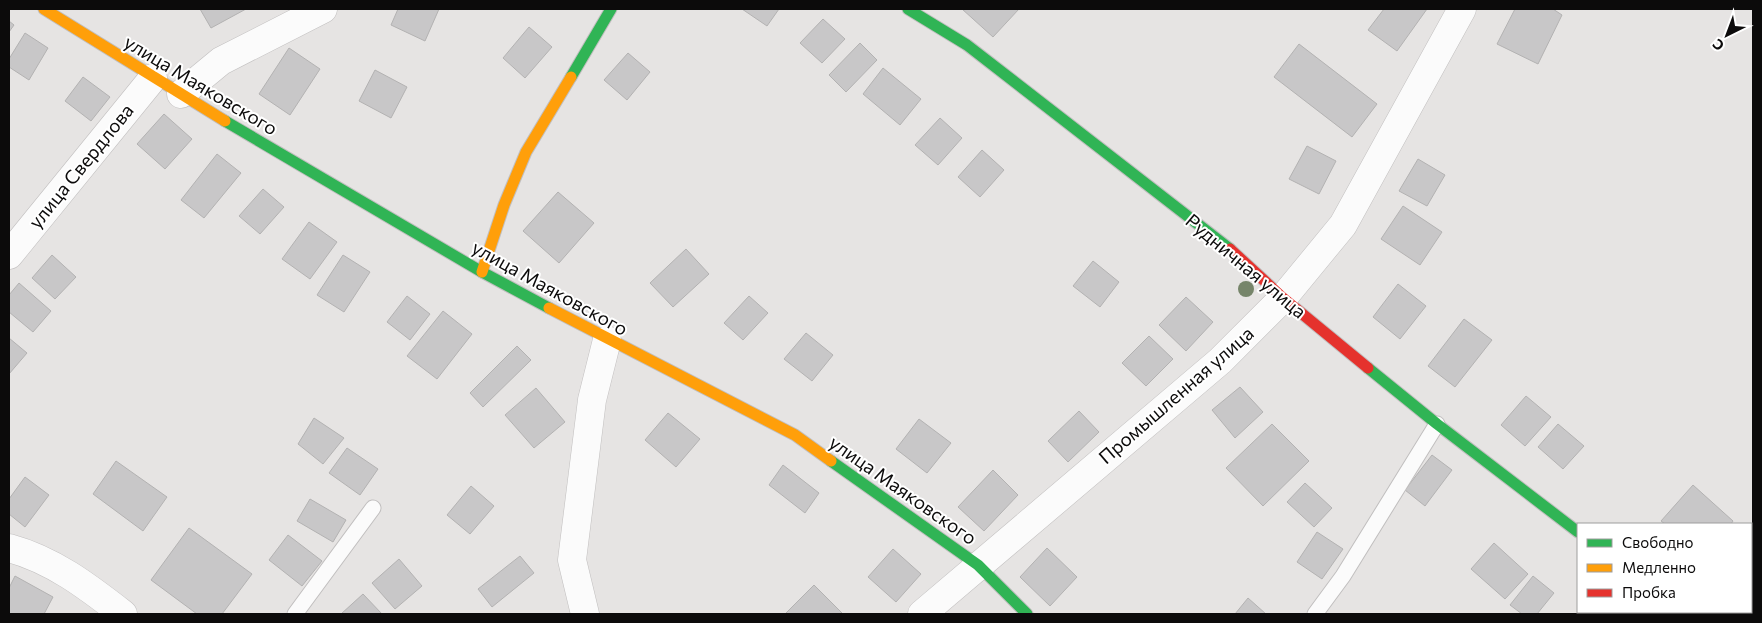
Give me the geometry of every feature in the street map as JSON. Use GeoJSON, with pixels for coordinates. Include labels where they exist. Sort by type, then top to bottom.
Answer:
{"type":"FeatureCollection","features":[{"type":"Feature","properties":{"kind":"street","name":"улица Маяковского"},"geometry":{"type":"LineString","coordinates":[[44,9],[153,78],[482,272],[607,340],[794,435],[978,565],[1027,614]]}},
{"type":"Feature","properties":{"kind":"street"},"geometry":{"type":"LineString","coordinates":[[181,94],[220,61],[323,9]]}},
{"type":"Feature","properties":{"kind":"street"},"geometry":{"type":"LineString","coordinates":[[482,272],[504,205],[526,152],[611,9]]}},
{"type":"Feature","properties":{"kind":"street","name":"Рудничная улица"},"geometry":{"type":"LineString","coordinates":[[908,9],[967,45],[1230,248],[1283,298],[1437,424],[1577,531]]}},
{"type":"Feature","properties":{"kind":"street","name":"Промышленная улица"},"geometry":{"type":"LineString","coordinates":[[922,614],[1220,361],[1283,298],[1344,225],[1462,9]]}},
{"type":"Feature","properties":{"kind":"street","name":"улица Свердлова"},"geometry":{"type":"LineString","coordinates":[[9,255],[153,78]]}},
{"type":"Feature","properties":{"kind":"street"},"geometry":{"type":"LineString","coordinates":[[585,614],[577,588],[572,560],[592,400],[607,340]]}},
{"type":"Feature","properties":{"kind":"street"},"geometry":{"type":"LineString","coordinates":[[9,548],[56,566],[85,584],[123,614]]}},
{"type":"Feature","properties":{"kind":"lane"},"geometry":{"type":"LineString","coordinates":[[1315,614],[1342,576],[1437,424]]}},
{"type":"Feature","properties":{"kind":"lane"},"geometry":{"type":"LineString","coordinates":[[295,614],[373,508]]}},
{"type":"Feature","properties":{"kind":"building"},"geometry":{"type":"Polygon","coordinates":[[[200,9],[246,9],[211,28],[200,9]]]}},
{"type":"Feature","properties":{"kind":"building"},"geometry":{"type":"Polygon","coordinates":[[[398,9],[439,9],[425,41],[391,25],[398,9]]]}},
{"type":"Feature","properties":{"kind":"building"},"geometry":{"type":"Polygon","coordinates":[[[742,9],[779,9],[767,26],[742,9]]]}},
{"type":"Feature","properties":{"kind":"building"},"geometry":{"type":"Polygon","coordinates":[[[962,9],[1019,9],[993,37],[962,9]]]}},
{"type":"Feature","properties":{"kind":"building"},"geometry":{"type":"Polygon","coordinates":[[[1384,9],[1427,9],[1397,51],[1368,30],[1384,9]]]}},
{"type":"Feature","properties":{"kind":"building"},"geometry":{"type":"Polygon","coordinates":[[[1515,9],[1553,9],[1562,15],[1538,64],[1497,44],[1515,9]]]}},
{"type":"Feature","properties":{"kind":"building"},"geometry":{"type":"Polygon","coordinates":[[[823,19],[845,39],[822,63],[800,43],[823,19]]]}},
{"type":"Feature","properties":{"kind":"building"},"geometry":{"type":"Polygon","coordinates":[[[9,21],[14,25],[9,32],[9,21]]]}},
{"type":"Feature","properties":{"kind":"building"},"geometry":{"type":"Polygon","coordinates":[[[529,27],[552,47],[525,78],[503,58],[529,27]]]}},
{"type":"Feature","properties":{"kind":"building"},"geometry":{"type":"Polygon","coordinates":[[[25,33],[48,48],[29,80],[9,67],[9,59],[25,33]]]}},
{"type":"Feature","properties":{"kind":"building"},"geometry":{"type":"Polygon","coordinates":[[[860,43],[877,60],[846,92],[829,75],[860,43]]]}},
{"type":"Feature","properties":{"kind":"building"},"geometry":{"type":"Polygon","coordinates":[[[1299,44],[1377,104],[1352,137],[1274,77],[1299,44]]]}},
{"type":"Feature","properties":{"kind":"building"},"geometry":{"type":"Polygon","coordinates":[[[289,48],[320,69],[290,115],[259,94],[289,48]]]}},
{"type":"Feature","properties":{"kind":"building"},"geometry":{"type":"Polygon","coordinates":[[[628,53],[650,72],[627,100],[604,80],[628,53]]]}},
{"type":"Feature","properties":{"kind":"building"},"geometry":{"type":"Polygon","coordinates":[[[883,68],[921,99],[900,125],[863,94],[883,68]]]}},
{"type":"Feature","properties":{"kind":"building"},"geometry":{"type":"Polygon","coordinates":[[[375,70],[407,87],[391,118],[359,101],[375,70]]]}},
{"type":"Feature","properties":{"kind":"building"},"geometry":{"type":"Polygon","coordinates":[[[83,77],[110,97],[91,121],[65,101],[83,77]]]}},
{"type":"Feature","properties":{"kind":"building"},"geometry":{"type":"Polygon","coordinates":[[[164,114],[192,139],[165,169],[137,144],[164,114]]]}},
{"type":"Feature","properties":{"kind":"building"},"geometry":{"type":"Polygon","coordinates":[[[940,118],[962,138],[938,165],[915,145],[940,118]]]}},
{"type":"Feature","properties":{"kind":"building"},"geometry":{"type":"Polygon","coordinates":[[[1307,146],[1336,161],[1319,194],[1289,179],[1307,146]]]}},
{"type":"Feature","properties":{"kind":"building"},"geometry":{"type":"Polygon","coordinates":[[[982,150],[1004,170],[980,197],[958,177],[982,150]]]}},
{"type":"Feature","properties":{"kind":"building"},"geometry":{"type":"Polygon","coordinates":[[[217,154],[241,173],[204,218],[181,200],[217,154]]]}},
{"type":"Feature","properties":{"kind":"building"},"geometry":{"type":"Polygon","coordinates":[[[1418,159],[1445,175],[1427,206],[1399,191],[1418,159]]]}},
{"type":"Feature","properties":{"kind":"building"},"geometry":{"type":"Polygon","coordinates":[[[263,189],[284,207],[260,234],[239,216],[263,189]]]}},
{"type":"Feature","properties":{"kind":"building"},"geometry":{"type":"Polygon","coordinates":[[[558,192],[594,223],[559,263],[523,231],[558,192]]]}},
{"type":"Feature","properties":{"kind":"building"},"geometry":{"type":"Polygon","coordinates":[[[1403,206],[1442,232],[1420,265],[1381,239],[1403,206]]]}},
{"type":"Feature","properties":{"kind":"building"},"geometry":{"type":"Polygon","coordinates":[[[309,222],[337,242],[310,279],[282,259],[309,222]]]}},
{"type":"Feature","properties":{"kind":"building"},"geometry":{"type":"Polygon","coordinates":[[[686,249],[709,274],[673,307],[650,283],[686,249]]]}},
{"type":"Feature","properties":{"kind":"building"},"geometry":{"type":"Polygon","coordinates":[[[52,255],[76,277],[55,299],[32,278],[52,255]]]}},
{"type":"Feature","properties":{"kind":"building"},"geometry":{"type":"Polygon","coordinates":[[[343,255],[370,272],[344,312],[317,295],[343,255]]]}},
{"type":"Feature","properties":{"kind":"building"},"geometry":{"type":"Polygon","coordinates":[[[1093,261],[1119,282],[1100,307],[1073,286],[1093,261]]]}},
{"type":"Feature","properties":{"kind":"building"},"geometry":{"type":"Polygon","coordinates":[[[19,283],[51,311],[33,332],[9,312],[9,295],[19,283]]]}},
{"type":"Feature","properties":{"kind":"building"},"geometry":{"type":"Polygon","coordinates":[[[1398,284],[1426,306],[1400,339],[1373,317],[1398,284]]]}},
{"type":"Feature","properties":{"kind":"building"},"geometry":{"type":"Polygon","coordinates":[[[407,296],[430,314],[410,340],[387,322],[407,296]]]}},
{"type":"Feature","properties":{"kind":"building"},"geometry":{"type":"Polygon","coordinates":[[[749,296],[768,313],[743,340],[724,323],[749,296]]]}},
{"type":"Feature","properties":{"kind":"building"},"geometry":{"type":"Polygon","coordinates":[[[1186,297],[1213,322],[1186,351],[1159,325],[1186,297]]]}},
{"type":"Feature","properties":{"kind":"building"},"geometry":{"type":"Polygon","coordinates":[[[443,311],[472,334],[437,379],[407,356],[443,311]]]}},
{"type":"Feature","properties":{"kind":"building"},"geometry":{"type":"Polygon","coordinates":[[[1464,319],[1492,340],[1455,387],[1428,366],[1464,319]]]}},
{"type":"Feature","properties":{"kind":"building"},"geometry":{"type":"Polygon","coordinates":[[[806,333],[833,355],[812,381],[784,359],[806,333]]]}},
{"type":"Feature","properties":{"kind":"building"},"geometry":{"type":"Polygon","coordinates":[[[1149,336],[1173,359],[1146,386],[1122,363],[1149,336]]]}},
{"type":"Feature","properties":{"kind":"building"},"geometry":{"type":"Polygon","coordinates":[[[9,338],[27,353],[9,374],[9,338]]]}},
{"type":"Feature","properties":{"kind":"building"},"geometry":{"type":"Polygon","coordinates":[[[517,346],[531,360],[483,407],[470,393],[517,346]]]}},
{"type":"Feature","properties":{"kind":"building"},"geometry":{"type":"Polygon","coordinates":[[[1240,387],[1263,412],[1235,438],[1212,410],[1240,387]]]}},
{"type":"Feature","properties":{"kind":"building"},"geometry":{"type":"Polygon","coordinates":[[[536,388],[565,422],[534,448],[505,415],[536,388]]]}},
{"type":"Feature","properties":{"kind":"building"},"geometry":{"type":"Polygon","coordinates":[[[1526,396],[1551,417],[1525,446],[1501,425],[1526,396]]]}},
{"type":"Feature","properties":{"kind":"building"},"geometry":{"type":"Polygon","coordinates":[[[1079,411],[1099,432],[1068,462],[1048,441],[1079,411]]]}},
{"type":"Feature","properties":{"kind":"building"},"geometry":{"type":"Polygon","coordinates":[[[668,413],[700,439],[676,467],[645,440],[668,413]]]}},
{"type":"Feature","properties":{"kind":"building"},"geometry":{"type":"Polygon","coordinates":[[[314,418],[344,438],[323,464],[298,444],[314,418]]]}},
{"type":"Feature","properties":{"kind":"building"},"geometry":{"type":"Polygon","coordinates":[[[919,419],[951,443],[927,473],[896,449],[919,419]]]}},
{"type":"Feature","properties":{"kind":"building"},"geometry":{"type":"Polygon","coordinates":[[[1272,424],[1309,461],[1263,506],[1226,468],[1272,424]]]}},
{"type":"Feature","properties":{"kind":"building"},"geometry":{"type":"Polygon","coordinates":[[[1558,424],[1584,446],[1563,469],[1538,447],[1558,424]]]}},
{"type":"Feature","properties":{"kind":"building"},"geometry":{"type":"Polygon","coordinates":[[[347,448],[378,469],[360,495],[329,473],[347,448]]]}},
{"type":"Feature","properties":{"kind":"building"},"geometry":{"type":"Polygon","coordinates":[[[1432,455],[1452,470],[1425,506],[1405,490],[1432,455]]]}},
{"type":"Feature","properties":{"kind":"building"},"geometry":{"type":"Polygon","coordinates":[[[116,461],[167,497],[143,531],[93,494],[116,461]]]}},
{"type":"Feature","properties":{"kind":"building"},"geometry":{"type":"Polygon","coordinates":[[[783,465],[819,493],[805,513],[769,485],[783,465]]]}},
{"type":"Feature","properties":{"kind":"building"},"geometry":{"type":"Polygon","coordinates":[[[993,470],[1018,495],[984,531],[958,507],[993,470]]]}},
{"type":"Feature","properties":{"kind":"building"},"geometry":{"type":"Polygon","coordinates":[[[25,477],[49,495],[25,527],[9,514],[9,499],[25,477]]]}},
{"type":"Feature","properties":{"kind":"building"},"geometry":{"type":"Polygon","coordinates":[[[1305,483],[1332,508],[1314,527],[1287,502],[1305,483]]]}},
{"type":"Feature","properties":{"kind":"building"},"geometry":{"type":"Polygon","coordinates":[[[1693,485],[1733,521],[1732,523],[1664,523],[1661,521],[1693,485]]]}},
{"type":"Feature","properties":{"kind":"building"},"geometry":{"type":"Polygon","coordinates":[[[471,486],[494,506],[470,534],[447,515],[471,486]]]}},
{"type":"Feature","properties":{"kind":"building"},"geometry":{"type":"Polygon","coordinates":[[[310,499],[346,520],[333,542],[297,521],[310,499]]]}},
{"type":"Feature","properties":{"kind":"building"},"geometry":{"type":"Polygon","coordinates":[[[189,528],[252,574],[222,614],[197,614],[151,580],[189,528]]]}},
{"type":"Feature","properties":{"kind":"building"},"geometry":{"type":"Polygon","coordinates":[[[1317,532],[1343,549],[1322,579],[1297,562],[1317,532]]]}},
{"type":"Feature","properties":{"kind":"building"},"geometry":{"type":"Polygon","coordinates":[[[288,535],[322,561],[302,586],[269,560],[288,535]]]}},
{"type":"Feature","properties":{"kind":"building"},"geometry":{"type":"Polygon","coordinates":[[[1494,543],[1528,574],[1505,599],[1471,569],[1494,543]]]}},
{"type":"Feature","properties":{"kind":"building"},"geometry":{"type":"Polygon","coordinates":[[[1047,548],[1077,577],[1050,606],[1020,577],[1047,548]]]}},
{"type":"Feature","properties":{"kind":"building"},"geometry":{"type":"Polygon","coordinates":[[[893,549],[921,574],[896,602],[868,577],[893,549]]]}},
{"type":"Feature","properties":{"kind":"building"},"geometry":{"type":"Polygon","coordinates":[[[520,556],[534,573],[492,607],[478,589],[520,556]]]}},
{"type":"Feature","properties":{"kind":"building"},"geometry":{"type":"Polygon","coordinates":[[[399,559],[422,586],[395,609],[372,583],[399,559]]]}},
{"type":"Feature","properties":{"kind":"building"},"geometry":{"type":"Polygon","coordinates":[[[15,576],[53,597],[44,614],[9,614],[9,588],[15,576]]]}},
{"type":"Feature","properties":{"kind":"building"},"geometry":{"type":"Polygon","coordinates":[[[1533,576],[1554,593],[1537,614],[1522,614],[1510,605],[1533,576]]]}},
{"type":"Feature","properties":{"kind":"building"},"geometry":{"type":"Polygon","coordinates":[[[814,585],[843,614],[785,614],[814,585]]]}},
{"type":"Feature","properties":{"kind":"building"},"geometry":{"type":"Polygon","coordinates":[[[363,594],[382,614],[341,614],[363,594]]]}},
{"type":"Feature","properties":{"kind":"building"},"geometry":{"type":"Polygon","coordinates":[[[1248,598],[1266,614],[1235,614],[1248,598]]]}},
{"type":"Feature","properties":{"kind":"traffic: fast"},"geometry":{"type":"LineString","coordinates":[[571,77],[611,9]]}},
{"type":"Feature","properties":{"kind":"traffic: fast"},"geometry":{"type":"LineString","coordinates":[[908,9],[967,45],[1230,249]]}},
{"type":"Feature","properties":{"kind":"traffic: fast"},"geometry":{"type":"LineString","coordinates":[[225,121],[482,272],[549,308]]}},
{"type":"Feature","properties":{"kind":"traffic: fast"},"geometry":{"type":"LineString","coordinates":[[1368,368],[1437,424],[1577,531]]}},
{"type":"Feature","properties":{"kind":"traffic: fast"},"geometry":{"type":"LineString","coordinates":[[831,461],[978,565],[1027,614]]}},
{"type":"Feature","properties":{"kind":"traffic: slow"},"geometry":{"type":"LineString","coordinates":[[44,9],[225,121]]}},
{"type":"Feature","properties":{"kind":"traffic: slow"},"geometry":{"type":"LineString","coordinates":[[482,272],[504,205],[526,152],[571,77]]}},
{"type":"Feature","properties":{"kind":"traffic: slow"},"geometry":{"type":"LineString","coordinates":[[549,308],[795,435],[831,461]]}},
{"type":"Feature","properties":{"kind":"traffic: jam"},"geometry":{"type":"LineString","coordinates":[[1230,249],[1283,298],[1368,368]]}}]}
